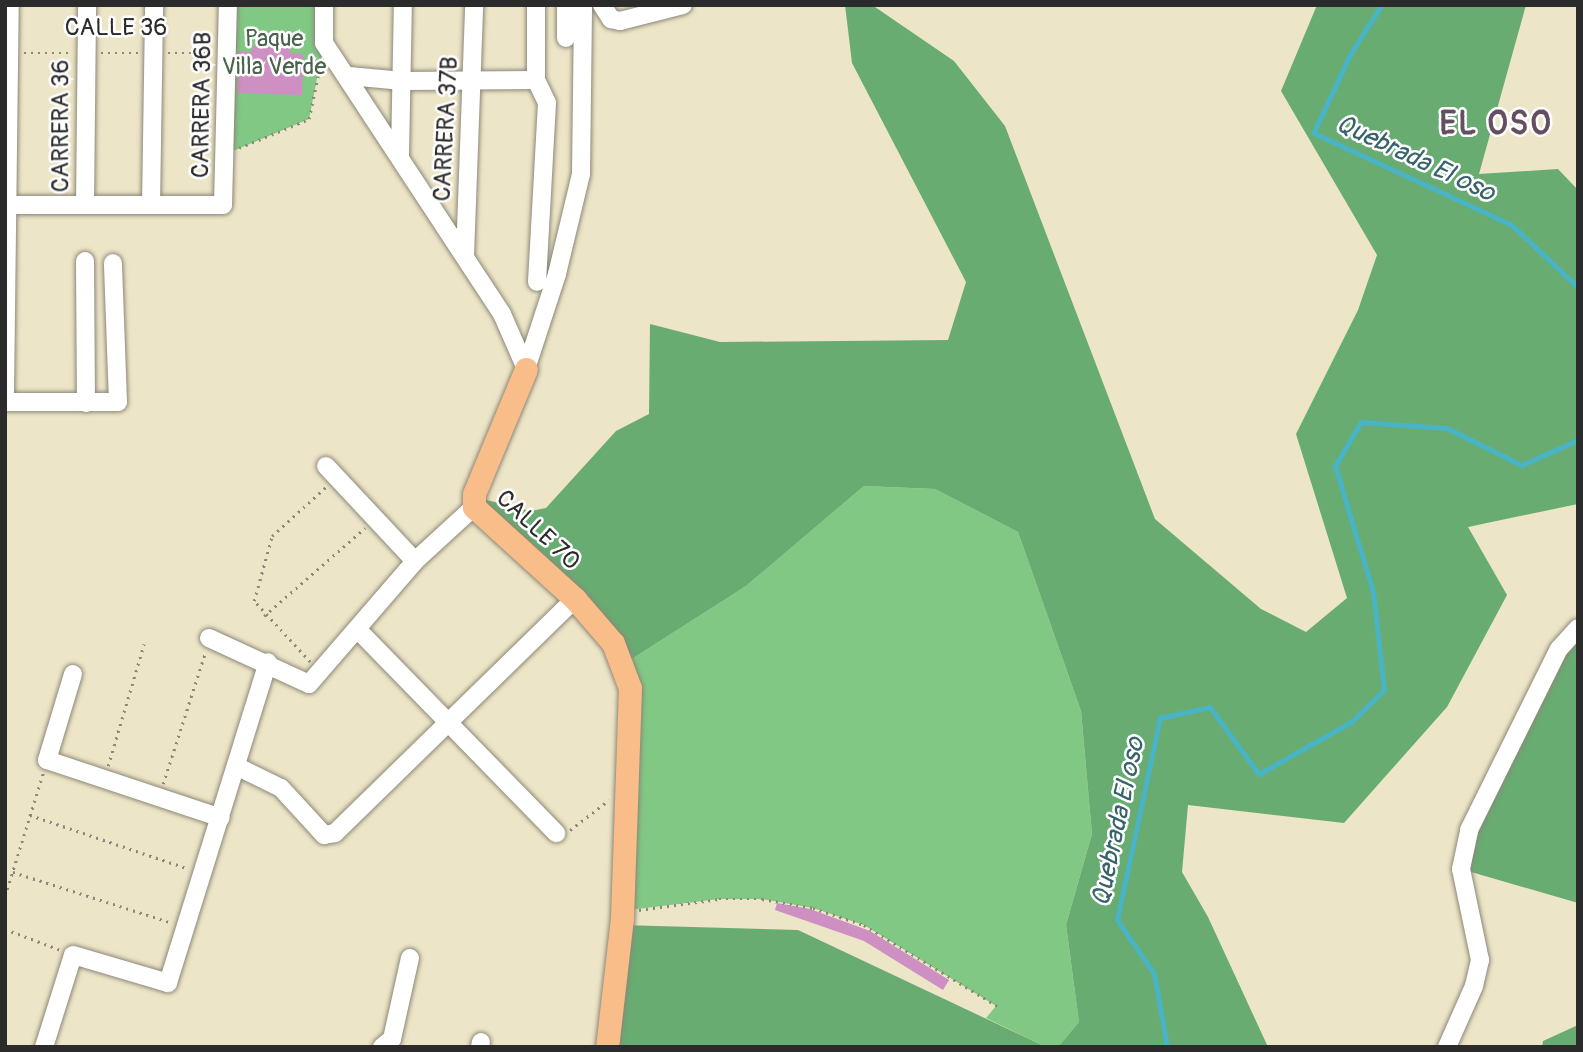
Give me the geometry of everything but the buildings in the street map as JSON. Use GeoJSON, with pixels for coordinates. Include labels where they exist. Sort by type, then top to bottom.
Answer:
{"type":"FeatureCollection","features":[{"type":"Feature","properties":{"kind":"main road","name":"CALLE 70"},"geometry":{"type":"LineString","coordinates":[[526,369],[474,494],[474,507],[575,599],[613,643],[630,688],[622,909],[607,1047]]}},
{"type":"Feature","properties":{"kind":"street"},"geometry":{"type":"LineString","coordinates":[[5,392],[10,5]]}},
{"type":"Feature","properties":{"kind":"street","name":"CARRERA 36"},"geometry":{"type":"LineString","coordinates":[[85,205],[87,5]]}},
{"type":"Feature","properties":{"kind":"street"},"geometry":{"type":"LineString","coordinates":[[8,209],[152,205],[154,5]]}},
{"type":"Feature","properties":{"kind":"street","name":"CARRERA 36B"},"geometry":{"type":"LineString","coordinates":[[152,205],[223,205],[228,5]]}},
{"type":"Feature","properties":{"kind":"street"},"geometry":{"type":"LineString","coordinates":[[324,5],[324,43],[349,76],[502,314],[526,369]]}},
{"type":"Feature","properties":{"kind":"street"},"geometry":{"type":"LineString","coordinates":[[400,155],[403,5]]}},
{"type":"Feature","properties":{"kind":"street","name":"CARRERA 37B"},"geometry":{"type":"LineString","coordinates":[[465,256],[474,82],[474,5]]}},
{"type":"Feature","properties":{"kind":"street"},"geometry":{"type":"LineString","coordinates":[[536,5],[536,80],[547,103],[537,282]]}},
{"type":"Feature","properties":{"kind":"street"},"geometry":{"type":"LineString","coordinates":[[566,5],[566,38]]}},
{"type":"Feature","properties":{"kind":"street","name":"CALLE 70"},"geometry":{"type":"LineString","coordinates":[[526,369],[557,274],[582,174],[583,5]]}},
{"type":"Feature","properties":{"kind":"street"},"geometry":{"type":"LineString","coordinates":[[602,5],[611,19],[620,21],[683,5]]}},
{"type":"Feature","properties":{"kind":"street"},"geometry":{"type":"LineString","coordinates":[[349,76],[474,82],[536,80]]}},
{"type":"Feature","properties":{"kind":"street"},"geometry":{"type":"LineString","coordinates":[[85,261],[86,403]]}},
{"type":"Feature","properties":{"kind":"street"},"geometry":{"type":"LineString","coordinates":[[5,401],[118,402],[113,263]]}},
{"type":"Feature","properties":{"kind":"street"},"geometry":{"type":"LineString","coordinates":[[331,472],[415,561]]}},
{"type":"Feature","properties":{"kind":"street"},"geometry":{"type":"LineString","coordinates":[[209,638],[268,662],[309,684],[415,561],[474,507]]}},
{"type":"Feature","properties":{"kind":"street"},"geometry":{"type":"LineString","coordinates":[[236,765],[281,788],[330,836],[575,599]]}},
{"type":"Feature","properties":{"kind":"street"},"geometry":{"type":"LineString","coordinates":[[1447,1047],[1474,986],[1480,960],[1461,869],[1469,830],[1559,649],[1578,628]]}},
{"type":"Feature","properties":{"kind":"street"},"geometry":{"type":"LineString","coordinates":[[358,630],[446,724],[556,833]]}},
{"type":"Feature","properties":{"kind":"street"},"geometry":{"type":"LineString","coordinates":[[44,1047],[74,956],[168,983],[268,662]]}},
{"type":"Feature","properties":{"kind":"street"},"geometry":{"type":"LineString","coordinates":[[73,674],[47,760],[221,818]]}},
{"type":"Feature","properties":{"kind":"street"},"geometry":{"type":"LineString","coordinates":[[382,1047],[392,1039],[410,958]]}},
{"type":"Feature","properties":{"kind":"path"},"geometry":{"type":"LineString","coordinates":[[226,154],[309,119],[324,43]]}},
{"type":"Feature","properties":{"kind":"path","name":"CALLE 36"},"geometry":{"type":"LineString","coordinates":[[10,53],[228,53]]}},
{"type":"Feature","properties":{"kind":"path"},"geometry":{"type":"LineString","coordinates":[[320,672],[264,615],[254,601],[272,536],[331,472]]}},
{"type":"Feature","properties":{"kind":"path"},"geometry":{"type":"LineString","coordinates":[[264,615],[375,519]]}},
{"type":"Feature","properties":{"kind":"path"},"geometry":{"type":"LineString","coordinates":[[159,797],[209,638]]}},
{"type":"Feature","properties":{"kind":"path"},"geometry":{"type":"LineString","coordinates":[[104,779],[144,644]]}},
{"type":"Feature","properties":{"kind":"path"},"geometry":{"type":"LineString","coordinates":[[5,896],[47,760]]}},
{"type":"Feature","properties":{"kind":"path"},"geometry":{"type":"LineString","coordinates":[[556,833],[571,829],[617,794],[628,795]]}},
{"type":"Feature","properties":{"kind":"path"},"geometry":{"type":"LineString","coordinates":[[30,815],[204,873]]}},
{"type":"Feature","properties":{"kind":"path"},"geometry":{"type":"LineString","coordinates":[[13,872],[186,927]]}},
{"type":"Feature","properties":{"kind":"path"},"geometry":{"type":"LineString","coordinates":[[622,909],[719,900],[762,900],[813,908],[864,925],[997,1006]]}},
{"type":"Feature","properties":{"kind":"path"},"geometry":{"type":"LineString","coordinates":[[5,929],[74,956]]}},
{"type":"Feature","properties":{"kind":"green space","name":"Paque Villa Verde"},"geometry":{"type":"Polygon","coordinates":[[[228,5],[324,5],[324,43],[309,119],[226,154],[228,5]]]}},
{"type":"Feature","properties":{"kind":"green space"},"geometry":{"type":"Polygon","coordinates":[[[845,5],[875,7],[954,61],[1005,126],[1155,519],[1261,609],[1306,632],[1347,598],[1296,434],[1358,310],[1377,255],[1281,91],[1317,5],[1526,5],[1479,174],[1558,169],[1578,190],[1578,504],[1468,527],[1507,595],[1447,707],[1344,823],[1188,805],[1182,872],[1208,917],[1268,1047],[1058,1047],[1079,1022],[1066,925],[1092,834],[1081,711],[1018,532],[935,489],[864,486],[746,586],[624,664],[478,498],[531,511],[546,508],[616,431],[649,414],[650,324],[720,342],[948,340],[966,282],[852,63],[845,5]]]}},
{"type":"Feature","properties":{"kind":"green space"},"geometry":{"type":"Polygon","coordinates":[[[864,486],[935,489],[1018,532],[1081,711],[1092,834],[1066,925],[1079,1022],[1058,1047],[1046,1047],[986,1018],[996,1006],[864,925],[813,908],[762,899],[719,899],[621,911],[624,664],[746,586],[864,486]]]}},
{"type":"Feature","properties":{"kind":"green space"},"geometry":{"type":"Polygon","coordinates":[[[1578,630],[1578,903],[1461,869],[1486,799],[1578,630]]]}},
{"type":"Feature","properties":{"kind":"green space"},"geometry":{"type":"Polygon","coordinates":[[[621,925],[798,930],[1046,1047],[607,1047],[621,925]]]}},
{"type":"Feature","properties":{"kind":"green space"},"geometry":{"type":"Polygon","coordinates":[[[1578,1025],[1578,1047],[1542,1047],[1543,1041],[1578,1025]]]}},
{"type":"Feature","properties":{"kind":"waterway","name":"Quebrada El oso"},"geometry":{"type":"LineString","coordinates":[[1382,5],[1351,54],[1314,133],[1512,225],[1578,287]]}},
{"type":"Feature","properties":{"kind":"waterway","name":"Quebrada El oso"},"geometry":{"type":"LineString","coordinates":[[1167,1047],[1154,974],[1117,920],[1160,718],[1210,707],[1259,774],[1351,722],[1384,690],[1373,592],[1335,466],[1361,422],[1447,428],[1522,465],[1578,440]]}},
{"type":"Feature","properties":{"kind":"district","name":"EL OSO"},"geometry":{"type":"Point","coordinates":[1496,124]}}]}
